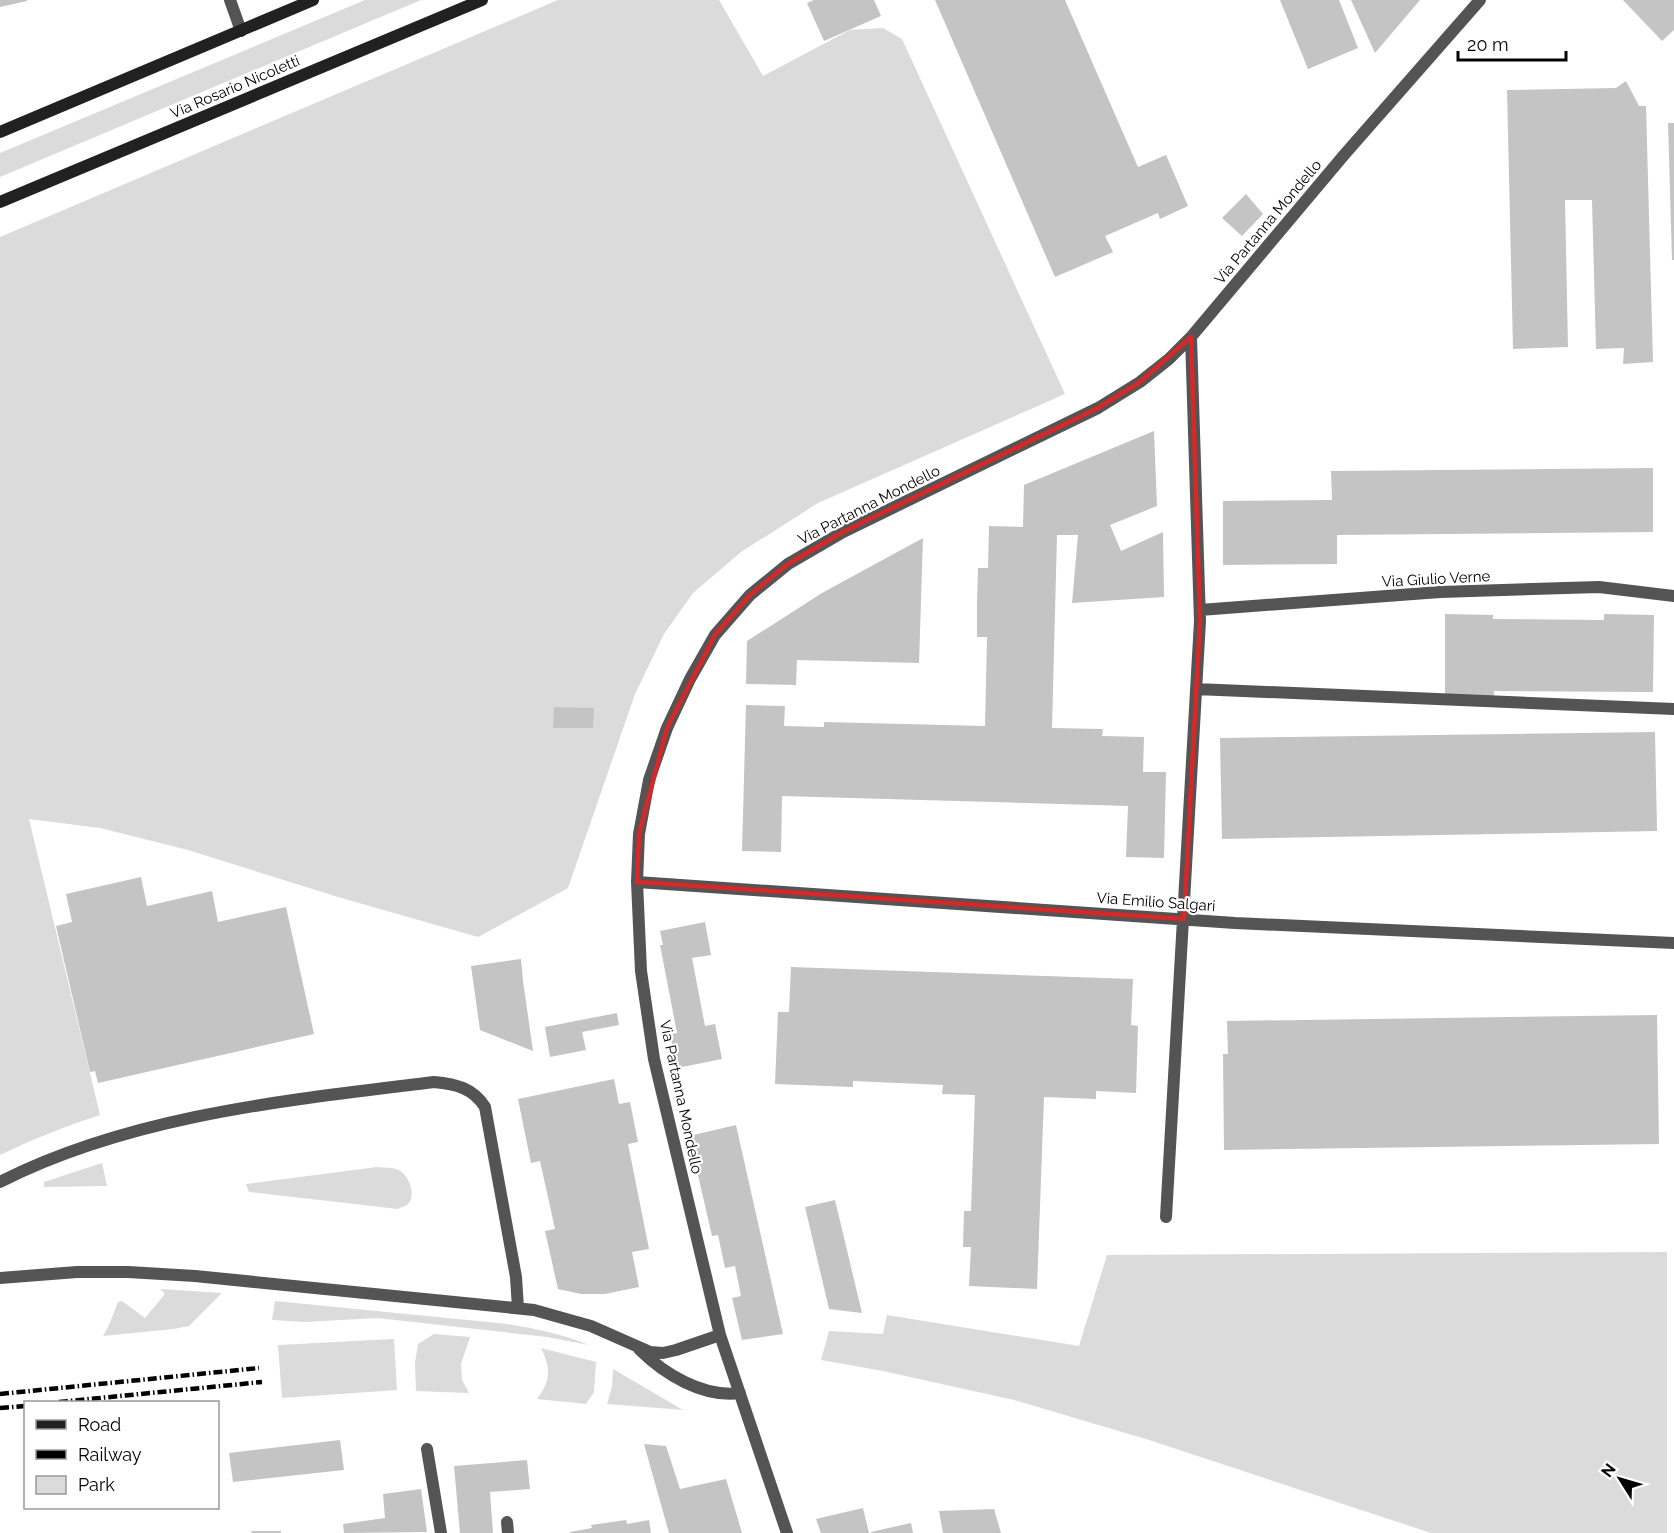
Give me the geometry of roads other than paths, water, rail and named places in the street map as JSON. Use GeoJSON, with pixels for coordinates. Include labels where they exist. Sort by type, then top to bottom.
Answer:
{"type":"FeatureCollection","features":[{"type":"Feature","properties":{"kind":"main road"},"geometry":{"type":"LineString","coordinates":[[0,132],[313,0]]}},
{"type":"Feature","properties":{"kind":"main road","name":"Via Rosario Nicoletti"},"geometry":{"type":"LineString","coordinates":[[0,202],[482,0]]}},
{"type":"Feature","properties":{"kind":"street"},"geometry":{"type":"LineString","coordinates":[[230,0],[240,31]]}},
{"type":"Feature","properties":{"kind":"street","name":"Via Partanna Mondello"},"geometry":{"type":"LineString","coordinates":[[787,1533],[720,1335],[654,1059],[641,971],[637,882],[639,834],[650,780],[667,728],[690,679],[715,635],[750,595],[788,564],[843,532],[1098,408],[1140,382],[1169,359],[1191,337],[1344,155],[1480,0]]}},
{"type":"Feature","properties":{"kind":"street"},"geometry":{"type":"LineString","coordinates":[[1166,1217],[1200,610],[1191,337]]}},
{"type":"Feature","properties":{"kind":"street","name":"Via Giulio Verne"},"geometry":{"type":"LineString","coordinates":[[1200,610],[1440,592],[1599,586],[1674,596]]}},
{"type":"Feature","properties":{"kind":"street"},"geometry":{"type":"LineString","coordinates":[[1196,689],[1674,709]]}},
{"type":"Feature","properties":{"kind":"street","name":"Via Emilio Salgari"},"geometry":{"type":"LineString","coordinates":[[637,882],[1235,923],[1674,943]]}},
{"type":"Feature","properties":{"kind":"street"},"geometry":{"type":"LineString","coordinates":[[0,1182],[75,1150],[139,1131],[220,1112],[284,1101],[434,1082],[451,1083],[468,1089],[479,1098],[485,1107],[516,1277],[518,1308]]}},
{"type":"Feature","properties":{"kind":"street"},"geometry":{"type":"LineString","coordinates":[[0,1278],[78,1272],[128,1272],[195,1276],[518,1308],[566,1317],[650,1352],[663,1353],[676,1350],[720,1335]]}},
{"type":"Feature","properties":{"kind":"street"},"geometry":{"type":"LineString","coordinates":[[638,1348],[662,1369],[695,1386],[718,1393],[740,1393]]}},
{"type":"Feature","properties":{"kind":"street"},"geometry":{"type":"LineString","coordinates":[[427,1449],[441,1533]]}},
{"type":"Feature","properties":{"kind":"railway"},"geometry":{"type":"LineString","coordinates":[[0,1394],[259,1368]]}},
{"type":"Feature","properties":{"kind":"railway"},"geometry":{"type":"LineString","coordinates":[[69,1401],[262,1382]]}},
{"type":"Feature","properties":{"kind":"railway"},"geometry":{"type":"LineString","coordinates":[[0,1408],[24,1406]]}}]}
